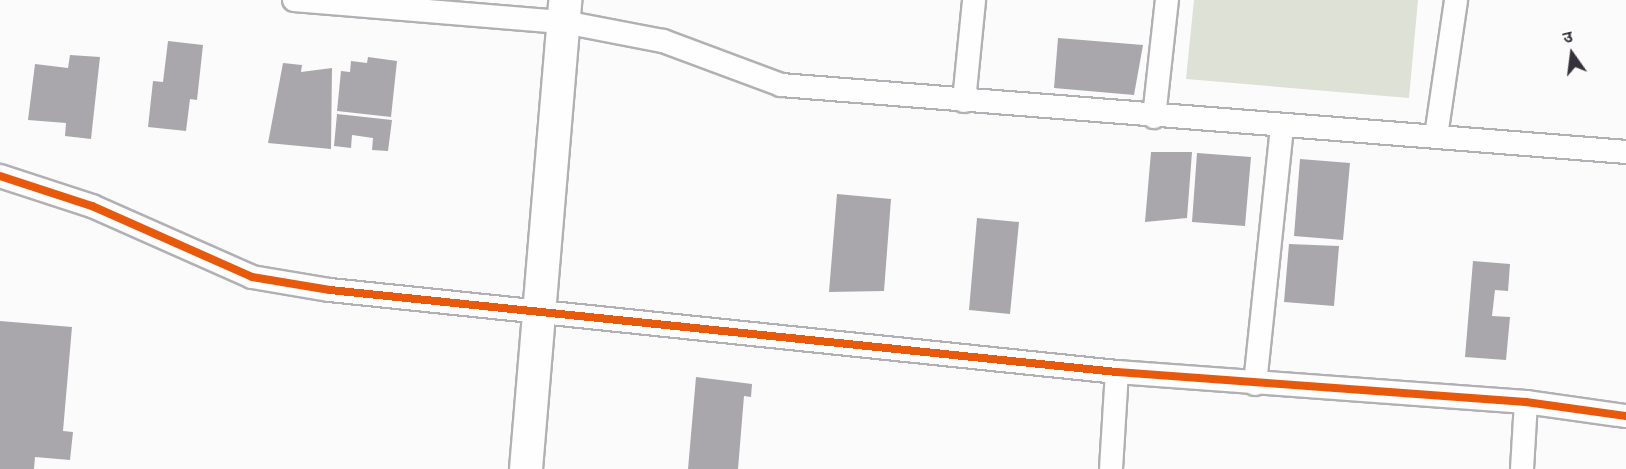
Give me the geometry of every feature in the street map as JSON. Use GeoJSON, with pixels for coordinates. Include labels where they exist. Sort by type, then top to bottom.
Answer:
{"type":"FeatureCollection","features":[{"type":"Feature","properties":{"kind":"street"},"geometry":{"type":"LineString","coordinates":[[294,0],[564,11],[663,41],[781,85],[1154,117],[1437,136],[1626,152]]}},
{"type":"Feature","properties":{"kind":"street"},"geometry":{"type":"LineString","coordinates":[[964,101],[974,0]]}},
{"type":"Feature","properties":{"kind":"street"},"geometry":{"type":"LineString","coordinates":[[1154,117],[1167,0]]}},
{"type":"Feature","properties":{"kind":"street"},"geometry":{"type":"LineString","coordinates":[[1437,136],[1456,0]]}},
{"type":"Feature","properties":{"kind":"street"},"geometry":{"type":"LineString","coordinates":[[526,469],[564,11]]}},
{"type":"Feature","properties":{"kind":"street"},"geometry":{"type":"LineString","coordinates":[[1255,384],[1282,125]]}},
{"type":"Feature","properties":{"kind":"street"},"geometry":{"type":"LineString","coordinates":[[0,176],[92,206],[252,277],[540,315],[1117,372],[1255,384],[1526,402],[1626,416]]}},
{"type":"Feature","properties":{"kind":"street"},"geometry":{"type":"LineString","coordinates":[[1111,469],[1117,372]]}},
{"type":"Feature","properties":{"kind":"street"},"geometry":{"type":"LineString","coordinates":[[1522,469],[1526,402]]}},
{"type":"Feature","properties":{"kind":"shaded area"},"geometry":{"type":"Polygon","coordinates":[[[1194,0],[1418,0],[1409,98],[1186,79],[1194,0]]]}},
{"type":"Feature","properties":{"kind":"building"},"geometry":{"type":"Polygon","coordinates":[[[1058,38],[1143,45],[1134,95],[1054,88],[1058,38]]]}},
{"type":"Feature","properties":{"kind":"building"},"geometry":{"type":"Polygon","coordinates":[[[168,41],[203,45],[197,100],[190,99],[186,131],[148,127],[153,81],[163,82],[168,41]]]}},
{"type":"Feature","properties":{"kind":"building"},"geometry":{"type":"Polygon","coordinates":[[[70,55],[100,57],[91,139],[65,136],[66,123],[28,120],[35,64],[68,68],[70,55]]]}},
{"type":"Feature","properties":{"kind":"building"},"geometry":{"type":"Polygon","coordinates":[[[368,57],[397,61],[391,117],[337,111],[341,71],[350,72],[351,61],[367,63],[368,57]]]}},
{"type":"Feature","properties":{"kind":"building"},"geometry":{"type":"Polygon","coordinates":[[[283,63],[302,65],[301,72],[332,68],[331,149],[268,143],[283,63]]]}},
{"type":"Feature","properties":{"kind":"building"},"geometry":{"type":"Polygon","coordinates":[[[337,114],[392,120],[388,151],[372,150],[373,138],[352,135],[351,148],[334,146],[337,114]]]}},
{"type":"Feature","properties":{"kind":"building"},"geometry":{"type":"Polygon","coordinates":[[[1151,152],[1192,152],[1187,218],[1145,222],[1151,152]]]}},
{"type":"Feature","properties":{"kind":"building"},"geometry":{"type":"Polygon","coordinates":[[[1197,153],[1251,157],[1245,226],[1192,222],[1197,153]]]}},
{"type":"Feature","properties":{"kind":"building"},"geometry":{"type":"Polygon","coordinates":[[[1300,159],[1350,163],[1343,240],[1294,236],[1300,159]]]}},
{"type":"Feature","properties":{"kind":"building"},"geometry":{"type":"Polygon","coordinates":[[[837,194],[891,199],[884,291],[829,292],[837,194]]]}},
{"type":"Feature","properties":{"kind":"building"},"geometry":{"type":"Polygon","coordinates":[[[977,218],[1019,222],[1010,314],[969,310],[977,218]]]}},
{"type":"Feature","properties":{"kind":"building"},"geometry":{"type":"Polygon","coordinates":[[[1289,244],[1339,246],[1334,306],[1284,302],[1289,244]]]}},
{"type":"Feature","properties":{"kind":"building"},"geometry":{"type":"Polygon","coordinates":[[[1473,261],[1510,264],[1508,291],[1495,290],[1492,316],[1510,317],[1506,360],[1465,357],[1473,261]]]}},
{"type":"Feature","properties":{"kind":"building"},"geometry":{"type":"Polygon","coordinates":[[[0,321],[72,327],[63,431],[73,432],[70,460],[35,457],[34,469],[0,469],[0,321]]]}},
{"type":"Feature","properties":{"kind":"building"},"geometry":{"type":"Polygon","coordinates":[[[696,377],[752,384],[751,397],[744,396],[738,469],[688,469],[696,377]]]}},
{"type":"Feature","properties":{"kind":"cycle path"},"geometry":{"type":"LineString","coordinates":[[0,176],[92,206],[252,277],[330,290],[1117,372],[1526,402],[1626,416]]}}]}
